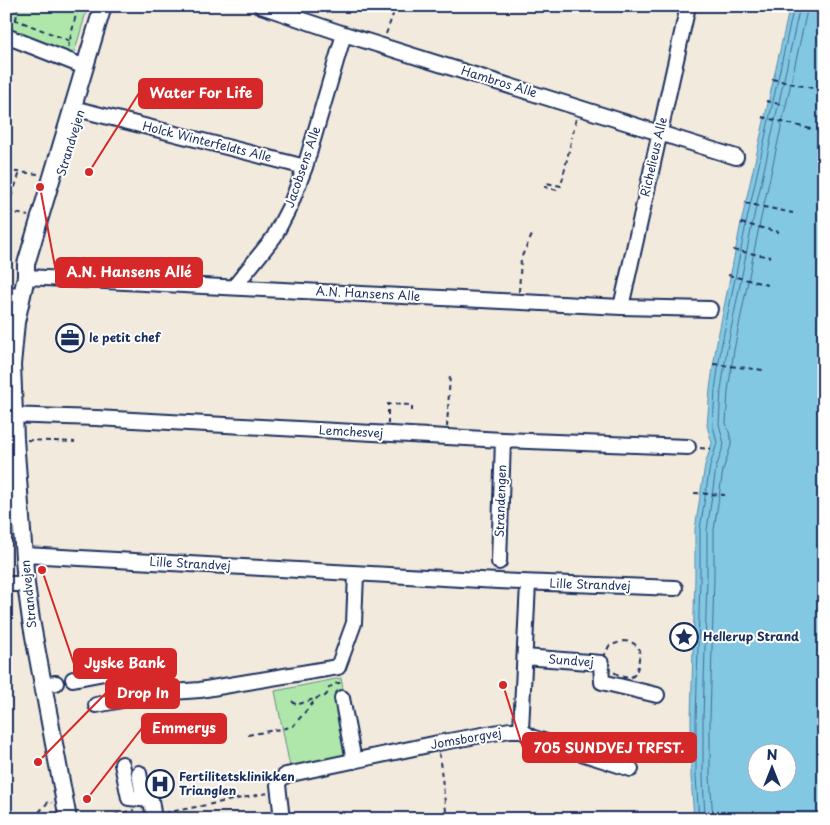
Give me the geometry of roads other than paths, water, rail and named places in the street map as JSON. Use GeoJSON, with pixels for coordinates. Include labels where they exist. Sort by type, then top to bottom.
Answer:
{"type":"FeatureCollection","features":[{"type":"Feature","properties":{"kind":"main road","name":"Strandvejen"},"geometry":{"type":"LineString","coordinates":[[26,277],[26,264],[103,6]]}},
{"type":"Feature","properties":{"kind":"main road","name":"Strandvejen"},"geometry":{"type":"LineString","coordinates":[[68,819],[64,802],[49,684],[31,620],[26,584],[15,439],[10,415],[16,322],[14,295],[35,265],[111,6]]}},
{"type":"Feature","properties":{"kind":"street","name":"Hambros Alle"},"geometry":{"type":"LineString","coordinates":[[261,6],[344,34],[736,157]]}},
{"type":"Feature","properties":{"kind":"street","name":"Richelieus Alle"},"geometry":{"type":"LineString","coordinates":[[621,307],[688,6]]}},
{"type":"Feature","properties":{"kind":"street","name":"Jacobsens Alle"},"geometry":{"type":"LineString","coordinates":[[234,288],[274,237],[290,206],[305,167],[344,34]]}},
{"type":"Feature","properties":{"kind":"street"},"geometry":{"type":"LineString","coordinates":[[6,36],[85,67]]}},
{"type":"Feature","properties":{"kind":"street","name":"Holck Winterfeldts Alle"},"geometry":{"type":"LineString","coordinates":[[81,110],[305,167]]}},
{"type":"Feature","properties":{"kind":"street","name":"A.N. Hansens Alle"},"geometry":{"type":"LineString","coordinates":[[26,277],[621,307],[710,309]]}},
{"type":"Feature","properties":{"kind":"street","name":"Lemchesvej"},"geometry":{"type":"LineString","coordinates":[[10,415],[503,440],[694,447]]}},
{"type":"Feature","properties":{"kind":"street","name":"Strandengen"},"geometry":{"type":"LineString","coordinates":[[499,562],[503,440]]}},
{"type":"Feature","properties":{"kind":"street","name":"Lille Strandvej"},"geometry":{"type":"LineString","coordinates":[[24,555],[356,574],[675,588]]}},
{"type":"Feature","properties":{"kind":"street"},"geometry":{"type":"LineString","coordinates":[[96,705],[159,693],[200,690],[338,666],[354,623],[356,574]]}},
{"type":"Feature","properties":{"kind":"street"},"geometry":{"type":"LineString","coordinates":[[528,582],[521,730],[530,737],[631,769]]}},
{"type":"Feature","properties":{"kind":"street"},"geometry":{"type":"LineString","coordinates":[[6,584],[26,584]]}},
{"type":"Feature","properties":{"kind":"street","name":"Sundvej"},"geometry":{"type":"LineString","coordinates":[[525,657],[601,663],[602,682],[657,694]]}},
{"type":"Feature","properties":{"kind":"street"},"geometry":{"type":"LineString","coordinates":[[73,679],[151,664]]}},
{"type":"Feature","properties":{"kind":"street"},"geometry":{"type":"LineString","coordinates":[[342,698],[354,761]]}},
{"type":"Feature","properties":{"kind":"street","name":"Jomsborgvej"},"geometry":{"type":"LineString","coordinates":[[282,819],[278,786],[279,780],[286,775],[438,743],[510,730],[521,730]]}},
{"type":"Feature","properties":{"kind":"street"},"geometry":{"type":"LineString","coordinates":[[122,764],[130,798],[151,800]]}},
{"type":"Feature","properties":{"kind":"street"},"geometry":{"type":"LineString","coordinates":[[139,773],[143,795],[151,800],[154,817]]}},
{"type":"Feature","properties":{"kind":"water"},"geometry":{"type":"Polygon","coordinates":[[[790,6],[824,6],[824,819],[694,819],[691,777],[691,719],[695,529],[705,465],[712,443],[707,426],[716,347],[741,223],[790,6]]]}},
{"type":"Feature","properties":{"kind":"place","name":"Water For Life"},"geometry":{"type":"Point","coordinates":[89,172]}},
{"type":"Feature","properties":{"kind":"place","name":"A.N. Hansens Allé"},"geometry":{"type":"Point","coordinates":[40,187]}},
{"type":"Feature","properties":{"kind":"place","name":"le petit chef"},"geometry":{"type":"Point","coordinates":[70,338]}},
{"type":"Feature","properties":{"kind":"place","name":"Jyske Bank"},"geometry":{"type":"Point","coordinates":[42,570]}},
{"type":"Feature","properties":{"kind":"place","name":"Hellerup Strand"},"geometry":{"type":"Point","coordinates":[684,637]}},
{"type":"Feature","properties":{"kind":"place","name":"705 SUNDVEJ TRFST."},"geometry":{"type":"Point","coordinates":[503,685]}},
{"type":"Feature","properties":{"kind":"place","name":"Drop In"},"geometry":{"type":"Point","coordinates":[38,762]}},
{"type":"Feature","properties":{"kind":"place","name":"Fertilitetsklinikken Trianglen"},"geometry":{"type":"Point","coordinates":[160,784]}},
{"type":"Feature","properties":{"kind":"place","name":"Emmerys"},"geometry":{"type":"Point","coordinates":[87,799]}}]}
